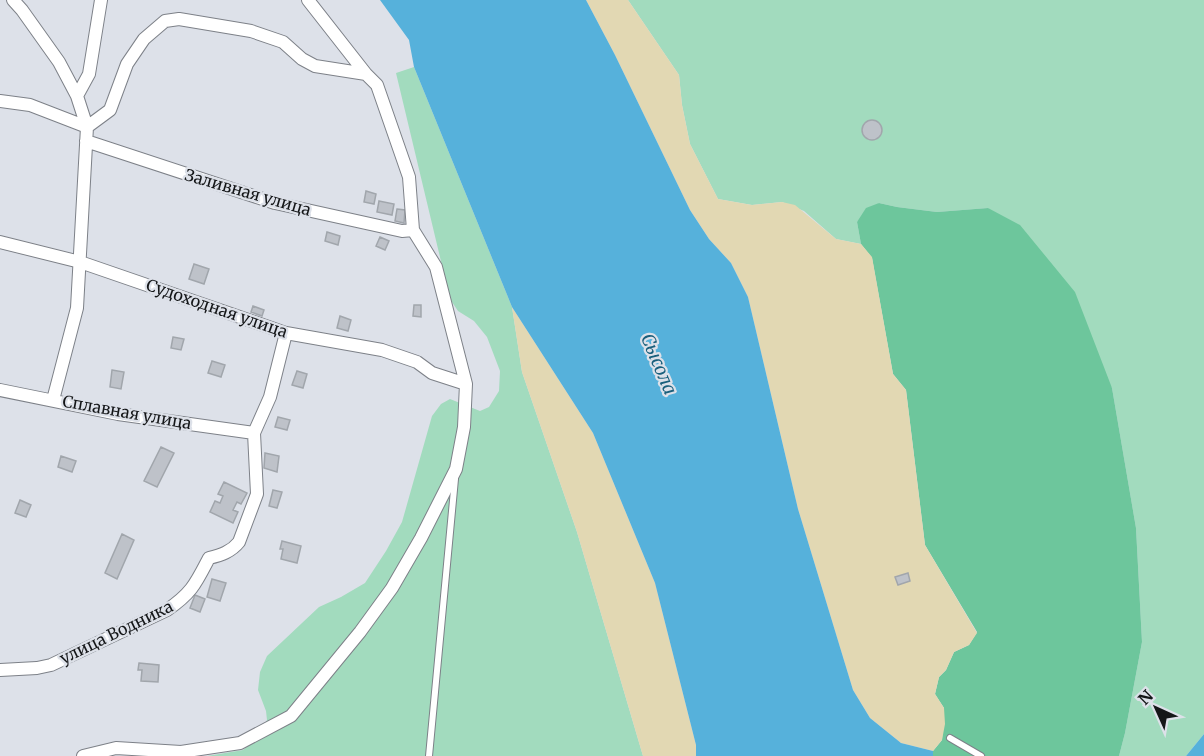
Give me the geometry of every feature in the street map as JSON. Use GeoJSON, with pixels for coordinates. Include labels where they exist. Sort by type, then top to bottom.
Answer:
{"type":"FeatureCollection","features":[{"type":"Feature","properties":{"kind":"street"},"geometry":{"type":"LineString","coordinates":[[13,0],[24,5],[59,62],[76,96],[87,128],[76,308],[53,400]]}},
{"type":"Feature","properties":{"kind":"street"},"geometry":{"type":"LineString","coordinates":[[76,96],[89,74],[101,0]]}},
{"type":"Feature","properties":{"kind":"street"},"geometry":{"type":"LineString","coordinates":[[84,756],[116,748],[181,752],[240,743],[291,716],[360,632],[392,588],[422,538],[456,469],[464,427],[466,384],[436,267],[413,230],[409,177],[377,85],[308,0]]}},
{"type":"Feature","properties":{"kind":"street"},"geometry":{"type":"LineString","coordinates":[[87,128],[110,110],[127,64],[144,39],[165,21],[179,20],[217,24],[251,31],[283,42],[302,59],[315,66],[366,74]]}},
{"type":"Feature","properties":{"kind":"street"},"geometry":{"type":"LineString","coordinates":[[0,101],[30,105],[87,128]]}},
{"type":"Feature","properties":{"kind":"street","name":"Заливная улица"},"geometry":{"type":"LineString","coordinates":[[86,141],[275,203],[402,231],[413,230]]}},
{"type":"Feature","properties":{"kind":"street","name":"Судоходная улица"},"geometry":{"type":"LineString","coordinates":[[0,242],[80,262],[286,333],[382,350],[417,362],[432,373],[466,384]]}},
{"type":"Feature","properties":{"kind":"street","name":"улица Водника"},"geometry":{"type":"LineString","coordinates":[[0,670],[51,665],[167,610],[194,587],[209,558],[234,548],[243,534],[256,494],[254,433],[270,397],[286,333]]}},
{"type":"Feature","properties":{"kind":"street","name":"Сплавная улица"},"geometry":{"type":"LineString","coordinates":[[0,390],[118,414],[254,433]]}},
{"type":"Feature","properties":{"kind":"lane"},"geometry":{"type":"LineString","coordinates":[[429,756],[456,469]]}},
{"type":"Feature","properties":{"kind":"lane"},"geometry":{"type":"LineString","coordinates":[[950,738],[981,756]]}},
{"type":"Feature","properties":{"kind":"green space"},"geometry":{"type":"Polygon","coordinates":[[[628,0],[1204,0],[1204,734],[1186,756],[1119,756],[1142,642],[1136,528],[1112,388],[988,208],[937,212],[879,203],[857,222],[861,244],[836,239],[804,211],[782,202],[752,205],[718,199],[690,144],[679,75],[628,0]]]}},
{"type":"Feature","properties":{"kind":"green space"},"geometry":{"type":"Polygon","coordinates":[[[414,67],[512,307],[522,372],[577,532],[643,756],[207,756],[243,750],[260,736],[267,720],[258,690],[260,672],[267,656],[319,607],[365,583],[402,522],[432,416],[441,404],[450,399],[480,411],[489,407],[499,391],[500,371],[487,337],[474,321],[458,311],[450,299],[396,73],[414,67]]]}},
{"type":"Feature","properties":{"kind":"green space"},"geometry":{"type":"Polygon","coordinates":[[[879,203],[937,212],[988,208],[1020,225],[1075,292],[1112,388],[1136,528],[1142,642],[1119,756],[933,756],[933,751],[942,740],[944,708],[935,694],[939,677],[946,670],[954,652],[969,645],[977,632],[925,545],[906,390],[893,374],[872,258],[861,244],[857,222],[866,208],[879,203]]]}},
{"type":"Feature","properties":{"kind":"sand"},"geometry":{"type":"Polygon","coordinates":[[[586,0],[628,0],[679,75],[690,144],[718,199],[752,205],[782,202],[795,205],[836,239],[861,244],[872,257],[893,374],[906,390],[925,545],[977,633],[969,645],[954,652],[946,670],[939,677],[935,694],[944,708],[945,724],[942,740],[933,751],[901,743],[870,718],[853,690],[798,509],[748,297],[731,263],[709,239],[690,210],[586,0]]]}},
{"type":"Feature","properties":{"kind":"sand"},"geometry":{"type":"Polygon","coordinates":[[[512,307],[593,433],[655,583],[696,745],[696,756],[643,756],[577,532],[522,372],[512,307]]]}},
{"type":"Feature","properties":{"kind":"water","name":"Сысола"},"geometry":{"type":"Polygon","coordinates":[[[380,0],[586,0],[690,210],[709,239],[731,263],[748,297],[798,509],[853,690],[870,718],[901,743],[933,751],[933,756],[696,756],[696,745],[655,583],[593,433],[512,307],[414,67],[409,40],[380,0]]]}},
{"type":"Feature","properties":{"kind":"water"},"geometry":{"type":"Polygon","coordinates":[[[1204,734],[1204,756],[1186,756],[1204,734]]]}},
{"type":"Feature","properties":{"kind":"building"},"geometry":{"type":"Polygon","coordinates":[[[872,120],[879,123],[882,130],[879,137],[872,140],[865,137],[862,130],[865,123],[872,120]]]}},
{"type":"Feature","properties":{"kind":"building"},"geometry":{"type":"Polygon","coordinates":[[[366,191],[376,194],[374,204],[364,202],[366,191]]]}},
{"type":"Feature","properties":{"kind":"building"},"geometry":{"type":"Polygon","coordinates":[[[379,201],[394,204],[392,215],[377,212],[379,201]]]}},
{"type":"Feature","properties":{"kind":"building"},"geometry":{"type":"Polygon","coordinates":[[[397,209],[405,210],[404,223],[395,221],[397,209]]]}},
{"type":"Feature","properties":{"kind":"building"},"geometry":{"type":"Polygon","coordinates":[[[327,232],[340,236],[338,245],[325,241],[327,232]]]}},
{"type":"Feature","properties":{"kind":"building"},"geometry":{"type":"Polygon","coordinates":[[[380,237],[389,241],[385,250],[376,246],[380,237]]]}},
{"type":"Feature","properties":{"kind":"building"},"geometry":{"type":"Polygon","coordinates":[[[194,264],[209,269],[204,284],[189,279],[194,264]]]}},
{"type":"Feature","properties":{"kind":"building"},"geometry":{"type":"Polygon","coordinates":[[[414,305],[421,305],[421,317],[413,316],[414,305]]]}},
{"type":"Feature","properties":{"kind":"building"},"geometry":{"type":"Polygon","coordinates":[[[253,306],[264,310],[262,316],[251,312],[253,306]]]}},
{"type":"Feature","properties":{"kind":"building"},"geometry":{"type":"Polygon","coordinates":[[[340,316],[351,320],[348,331],[337,328],[340,316]]]}},
{"type":"Feature","properties":{"kind":"building"},"geometry":{"type":"Polygon","coordinates":[[[173,337],[184,339],[181,350],[171,348],[173,337]]]}},
{"type":"Feature","properties":{"kind":"building"},"geometry":{"type":"Polygon","coordinates":[[[212,361],[225,365],[221,377],[208,373],[212,361]]]}},
{"type":"Feature","properties":{"kind":"building"},"geometry":{"type":"Polygon","coordinates":[[[112,370],[124,372],[121,389],[110,387],[112,370]]]}},
{"type":"Feature","properties":{"kind":"building"},"geometry":{"type":"Polygon","coordinates":[[[297,371],[307,374],[303,388],[292,385],[297,371]]]}},
{"type":"Feature","properties":{"kind":"building"},"geometry":{"type":"Polygon","coordinates":[[[278,417],[290,420],[287,430],[275,427],[278,417]]]}},
{"type":"Feature","properties":{"kind":"building"},"geometry":{"type":"Polygon","coordinates":[[[161,447],[174,453],[157,487],[144,481],[161,447]]]}},
{"type":"Feature","properties":{"kind":"building"},"geometry":{"type":"Polygon","coordinates":[[[265,453],[279,456],[277,472],[264,468],[265,453]]]}},
{"type":"Feature","properties":{"kind":"building"},"geometry":{"type":"Polygon","coordinates":[[[61,456],[76,461],[72,472],[58,467],[61,456]]]}},
{"type":"Feature","properties":{"kind":"building"},"geometry":{"type":"Polygon","coordinates":[[[224,482],[247,493],[241,504],[237,502],[233,510],[238,512],[233,523],[210,512],[215,501],[220,503],[223,496],[218,494],[224,482]]]}},
{"type":"Feature","properties":{"kind":"building"},"geometry":{"type":"Polygon","coordinates":[[[273,490],[282,492],[277,508],[269,506],[273,490]]]}},
{"type":"Feature","properties":{"kind":"building"},"geometry":{"type":"Polygon","coordinates":[[[20,500],[31,505],[26,517],[15,513],[20,500]]]}},
{"type":"Feature","properties":{"kind":"building"},"geometry":{"type":"Polygon","coordinates":[[[122,534],[134,540],[117,579],[105,573],[122,534]]]}},
{"type":"Feature","properties":{"kind":"building"},"geometry":{"type":"Polygon","coordinates":[[[282,541],[301,546],[297,563],[281,559],[282,541]]]}},
{"type":"Feature","properties":{"kind":"building"},"geometry":{"type":"Polygon","coordinates":[[[908,573],[910,581],[898,585],[895,577],[908,573]]]}},
{"type":"Feature","properties":{"kind":"building"},"geometry":{"type":"Polygon","coordinates":[[[212,579],[226,583],[220,601],[207,597],[212,579]]]}},
{"type":"Feature","properties":{"kind":"building"},"geometry":{"type":"Polygon","coordinates":[[[195,595],[205,599],[200,612],[190,608],[195,595]]]}},
{"type":"Feature","properties":{"kind":"building"},"geometry":{"type":"Polygon","coordinates":[[[139,663],[159,665],[158,682],[141,681],[142,670],[138,670],[139,663]]]}}]}
